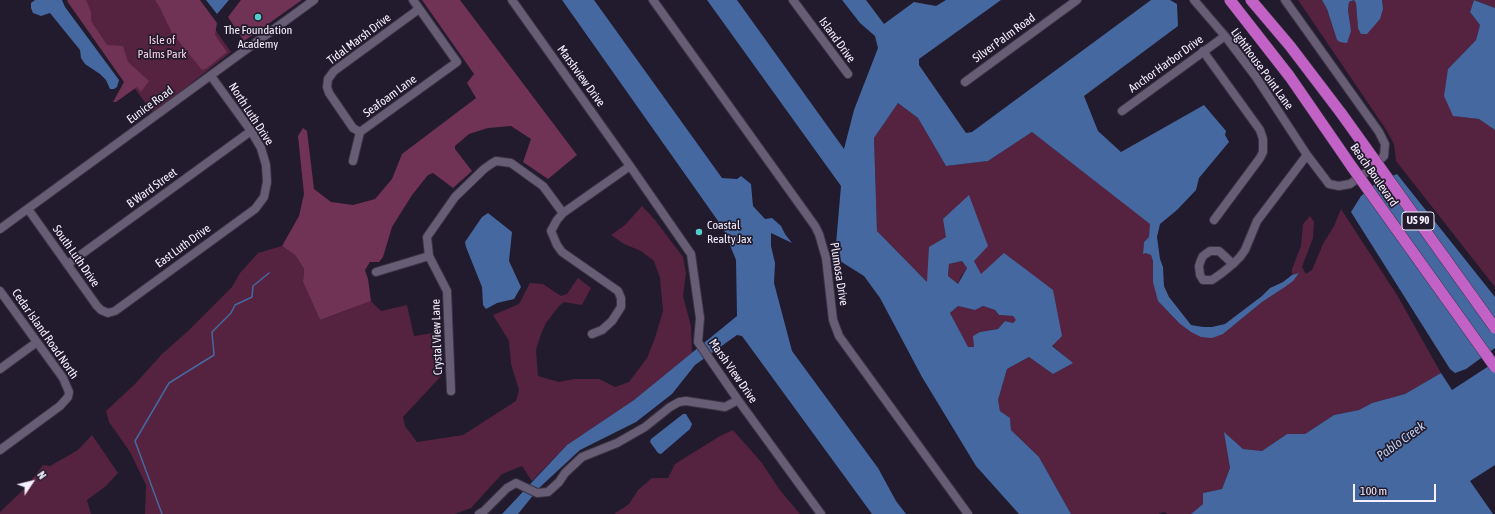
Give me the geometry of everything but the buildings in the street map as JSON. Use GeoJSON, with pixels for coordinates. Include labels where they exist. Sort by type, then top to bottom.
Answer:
{"type":"FeatureCollection","features":[{"type":"Feature","properties":{"kind":"highway","name":"Beach Boulevard"},"geometry":{"type":"LineString","coordinates":[[1230,0],[1290,77],[1352,167],[1495,367]]}},
{"type":"Feature","properties":{"kind":"highway","name":"US 90"},"geometry":{"type":"LineString","coordinates":[[1251,0],[1290,46],[1341,113],[1495,328]]}},
{"type":"Feature","properties":{"kind":"street","name":"Eunice Road"},"geometry":{"type":"LineString","coordinates":[[0,229],[314,0]]}},
{"type":"Feature","properties":{"kind":"street"},"geometry":{"type":"LineString","coordinates":[[413,0],[419,9]]}},
{"type":"Feature","properties":{"kind":"street","name":"Marshview Drive"},"geometry":{"type":"LineString","coordinates":[[512,0],[630,166]]}},
{"type":"Feature","properties":{"kind":"street","name":"Plumosa Drive"},"geometry":{"type":"LineString","coordinates":[[653,0],[815,226],[826,258],[834,320],[839,336],[968,514]]}},
{"type":"Feature","properties":{"kind":"street","name":"Island Drive"},"geometry":{"type":"LineString","coordinates":[[793,0],[848,74]]}},
{"type":"Feature","properties":{"kind":"street","name":"Silver Palm Road"},"geometry":{"type":"LineString","coordinates":[[964,82],[1077,0]]}},
{"type":"Feature","properties":{"kind":"street","name":"Lighthouse Point Lane"},"geometry":{"type":"LineString","coordinates":[[1194,0],[1225,36],[1256,77],[1307,155],[1329,184],[1339,186],[1350,184],[1368,171],[1384,156],[1385,144],[1379,132],[1285,0]]}},
{"type":"Feature","properties":{"kind":"street","name":"Seafoam Lane"},"geometry":{"type":"LineString","coordinates":[[353,161],[360,132],[457,62],[419,9]]}},
{"type":"Feature","properties":{"kind":"street","name":"Tidal Marsh Drive"},"geometry":{"type":"LineString","coordinates":[[360,132],[353,128],[329,93],[327,87],[328,78],[334,71],[419,9]]}},
{"type":"Feature","properties":{"kind":"street","name":"Anchor Harbor Drive"},"geometry":{"type":"LineString","coordinates":[[1122,111],[1225,36]]}},
{"type":"Feature","properties":{"kind":"street"},"geometry":{"type":"LineString","coordinates":[[1203,52],[1260,130],[1263,139],[1260,158],[1214,220]]}},
{"type":"Feature","properties":{"kind":"street","name":"North Luth Drive"},"geometry":{"type":"LineString","coordinates":[[211,76],[262,148],[267,182],[266,192]]}},
{"type":"Feature","properties":{"kind":"street","name":"B Ward Street"},"geometry":{"type":"LineString","coordinates":[[68,264],[251,131]]}},
{"type":"Feature","properties":{"kind":"street"},"geometry":{"type":"LineString","coordinates":[[1233,264],[1245,250],[1257,221],[1307,155]]}},
{"type":"Feature","properties":{"kind":"street","name":"Crystal View Lane"},"geometry":{"type":"LineString","coordinates":[[451,391],[447,291],[429,256],[427,237],[454,197],[484,169],[496,162],[511,163],[543,186],[563,213]]}},
{"type":"Feature","properties":{"kind":"street"},"geometry":{"type":"LineString","coordinates":[[592,334],[602,330],[612,321],[620,307],[621,298],[618,291],[562,252],[551,231],[563,213],[630,166]]}},
{"type":"Feature","properties":{"kind":"street","name":"Marsh View Drive"},"geometry":{"type":"LineString","coordinates":[[630,166],[691,254],[700,318],[698,342],[738,400],[821,514]]}},
{"type":"Feature","properties":{"kind":"street","name":"East Luth Drive"},"geometry":{"type":"LineString","coordinates":[[108,313],[115,311],[255,209],[266,192]]}},
{"type":"Feature","properties":{"kind":"street","name":"South Luth Drive"},"geometry":{"type":"LineString","coordinates":[[28,209],[97,306],[101,310],[108,313]]}},
{"type":"Feature","properties":{"kind":"street"},"geometry":{"type":"LineString","coordinates":[[376,272],[429,256]]}},
{"type":"Feature","properties":{"kind":"street","name":"Cedar Island Road North"},"geometry":{"type":"LineString","coordinates":[[0,291],[63,378],[69,392],[68,398],[60,406],[0,450]]}},
{"type":"Feature","properties":{"kind":"street"},"geometry":{"type":"LineString","coordinates":[[0,369],[37,342]]}},
{"type":"Feature","properties":{"kind":"street"},"geometry":{"type":"LineString","coordinates":[[479,514],[516,483],[537,493],[548,492],[582,457],[617,443],[645,426],[679,402],[686,401],[725,407],[738,400]]}},
{"type":"Feature","properties":{"kind":"green space","name":"Isle of Palms Park"},"geometry":{"type":"Polygon","coordinates":[[[69,0],[194,0],[231,52],[153,113],[69,0]]]}},
{"type":"Feature","properties":{"kind":"green space"},"geometry":{"type":"Polygon","coordinates":[[[1298,0],[1322,0],[1327,9],[1337,40],[1351,31],[1348,10],[1349,2],[1354,0],[1356,3],[1358,28],[1383,9],[1382,0],[1474,0],[1470,12],[1480,25],[1476,40],[1448,69],[1454,116],[1479,119],[1495,130],[1495,287],[1396,161],[1394,144],[1385,128],[1298,0]]]}},
{"type":"Feature","properties":{"kind":"green space"},"geometry":{"type":"Polygon","coordinates":[[[1475,0],[1495,0],[1495,8],[1475,0]]]}},
{"type":"Feature","properties":{"kind":"green space"},"geometry":{"type":"Polygon","coordinates":[[[898,103],[918,118],[946,166],[988,161],[1032,132],[1151,224],[1149,237],[1144,242],[1143,254],[1146,252],[1151,255],[1153,261],[1158,301],[1179,323],[1223,334],[1262,302],[1285,287],[1299,273],[1292,275],[1292,269],[1301,246],[1303,224],[1310,216],[1314,222],[1313,238],[1302,267],[1306,274],[1312,270],[1323,244],[1334,226],[1341,209],[1397,295],[1441,373],[1405,394],[1372,403],[1359,410],[1334,415],[1305,434],[1287,434],[1262,451],[1243,449],[1225,433],[1230,468],[1222,489],[1203,493],[1203,504],[1191,514],[1168,514],[1164,512],[1158,514],[1071,514],[1039,457],[1011,430],[1010,418],[1000,411],[998,400],[1007,369],[1029,357],[1053,374],[1072,363],[981,275],[974,261],[946,237],[927,282],[877,231],[874,138],[898,103]]]}},
{"type":"Feature","properties":{"kind":"green space"},"geometry":{"type":"Polygon","coordinates":[[[642,206],[655,220],[683,257],[686,273],[683,296],[691,326],[692,353],[634,400],[567,445],[532,481],[522,466],[502,474],[471,508],[455,514],[145,514],[146,485],[130,452],[109,422],[106,411],[135,384],[162,354],[188,331],[232,287],[240,273],[258,253],[282,246],[295,255],[304,269],[303,282],[320,320],[371,301],[381,311],[407,305],[414,336],[440,332],[442,375],[403,417],[405,426],[417,442],[463,435],[516,401],[519,390],[511,364],[509,341],[493,315],[519,304],[530,283],[543,284],[561,296],[567,294],[578,278],[591,288],[582,305],[564,302],[558,307],[546,323],[536,350],[538,376],[559,382],[574,379],[599,379],[615,387],[629,382],[647,358],[655,338],[663,311],[660,278],[654,261],[641,251],[624,244],[611,235],[625,225],[642,206]]]}},
{"type":"Feature","properties":{"kind":"green space"},"geometry":{"type":"Polygon","coordinates":[[[962,261],[967,268],[961,276],[958,284],[948,277],[949,264],[962,261]]]}},
{"type":"Feature","properties":{"kind":"green space"},"geometry":{"type":"Polygon","coordinates":[[[958,306],[975,310],[983,306],[995,310],[999,315],[1013,316],[1017,320],[1013,323],[1005,321],[998,329],[980,332],[974,347],[967,347],[950,313],[958,306]]]}},
{"type":"Feature","properties":{"kind":"green space"},"geometry":{"type":"Polygon","coordinates":[[[733,430],[762,463],[779,489],[800,514],[614,514],[629,504],[638,490],[652,478],[668,478],[675,464],[720,436],[733,430]]]}},
{"type":"Feature","properties":{"kind":"green space"},"geometry":{"type":"Polygon","coordinates":[[[92,435],[118,473],[106,486],[87,500],[91,514],[0,514],[0,512],[26,487],[43,465],[50,466],[78,450],[92,435]]]}},
{"type":"Feature","properties":{"kind":"shaded area"},"geometry":{"type":"Polygon","coordinates":[[[86,0],[91,12],[91,21],[107,45],[123,46],[128,62],[149,81],[141,92],[137,87],[116,102],[113,102],[124,82],[67,1],[86,0]]]}},
{"type":"Feature","properties":{"kind":"shaded area"},"geometry":{"type":"Polygon","coordinates":[[[155,0],[200,0],[217,23],[215,35],[227,52],[207,68],[202,70],[172,33],[155,0]]]}},
{"type":"Feature","properties":{"kind":"shaded area","name":"The Foundation Academy"},"geometry":{"type":"Polygon","coordinates":[[[241,0],[302,0],[244,41],[228,17],[241,0]]]}},
{"type":"Feature","properties":{"kind":"shaded area"},"geometry":{"type":"Polygon","coordinates":[[[422,0],[460,0],[577,155],[548,179],[523,162],[531,139],[511,126],[488,128],[469,134],[455,146],[455,149],[472,171],[453,188],[433,173],[428,175],[412,195],[392,227],[383,257],[379,262],[370,262],[365,270],[368,279],[371,301],[320,320],[303,282],[304,269],[295,255],[282,246],[299,216],[304,194],[298,136],[303,128],[307,131],[314,189],[331,202],[353,205],[375,199],[392,179],[402,154],[476,98],[467,83],[474,74],[422,0]]]}},
{"type":"Feature","properties":{"kind":"water"},"geometry":{"type":"Polygon","coordinates":[[[35,0],[62,0],[65,7],[119,80],[117,87],[110,89],[106,80],[100,74],[85,64],[81,58],[80,50],[50,13],[41,16],[33,13],[31,3],[35,0]]]}},
{"type":"Feature","properties":{"kind":"water"},"geometry":{"type":"Polygon","coordinates":[[[206,0],[229,0],[217,14],[206,0]]]}},
{"type":"Feature","properties":{"kind":"water"},"geometry":{"type":"Polygon","coordinates":[[[562,0],[594,0],[722,178],[737,179],[741,176],[751,184],[753,206],[765,219],[772,218],[781,226],[792,243],[771,233],[771,246],[775,263],[774,283],[792,351],[878,468],[896,501],[906,514],[872,514],[742,336],[737,335],[695,365],[672,394],[636,422],[580,450],[539,488],[518,514],[502,514],[567,445],[634,400],[737,316],[736,260],[723,228],[562,0]]]}},
{"type":"Feature","properties":{"kind":"water"},"geometry":{"type":"Polygon","coordinates":[[[707,0],[737,0],[844,149],[854,110],[878,48],[875,36],[860,23],[842,0],[866,0],[884,24],[914,2],[936,6],[946,0],[1001,0],[919,59],[919,65],[966,133],[972,132],[1151,0],[1170,0],[1177,4],[1178,26],[1084,96],[1098,131],[1121,152],[1204,105],[1226,131],[1225,135],[1229,142],[1199,178],[1196,190],[1177,210],[1160,224],[1157,237],[1160,259],[1163,267],[1164,286],[1169,297],[1191,325],[1212,327],[1225,324],[1262,296],[1270,288],[1283,282],[1292,275],[1299,273],[1293,281],[1262,302],[1223,334],[1212,338],[1201,337],[1179,323],[1158,301],[1153,282],[1153,261],[1151,255],[1146,253],[1143,254],[1144,242],[1149,237],[1150,224],[1032,132],[988,161],[946,166],[918,118],[898,103],[874,138],[877,231],[927,282],[929,247],[946,237],[943,219],[969,195],[988,246],[974,261],[981,274],[1004,253],[1053,290],[1062,336],[1052,346],[1073,363],[1053,374],[1029,357],[1007,369],[998,400],[1000,411],[1010,418],[1011,430],[1039,457],[1071,514],[1019,514],[976,466],[922,377],[880,298],[864,276],[840,261],[836,244],[841,186],[707,0]],[[962,261],[949,264],[948,276],[958,284],[967,268],[962,261]],[[958,306],[950,313],[968,347],[974,347],[973,336],[980,332],[998,329],[1005,321],[1013,323],[1016,320],[1013,316],[999,315],[995,310],[983,306],[975,310],[958,306]]]}},
{"type":"Feature","properties":{"kind":"water"},"geometry":{"type":"Polygon","coordinates":[[[1322,0],[1354,0],[1349,2],[1348,10],[1351,31],[1347,43],[1337,40],[1327,9],[1322,0]]]}},
{"type":"Feature","properties":{"kind":"water"},"geometry":{"type":"Polygon","coordinates":[[[1354,0],[1382,0],[1383,9],[1380,19],[1367,34],[1361,34],[1358,28],[1356,3],[1354,0]]]}},
{"type":"Feature","properties":{"kind":"water"},"geometry":{"type":"Polygon","coordinates":[[[1474,0],[1495,8],[1495,130],[1479,119],[1453,116],[1444,96],[1448,69],[1476,40],[1480,25],[1470,12],[1474,0]]]}},
{"type":"Feature","properties":{"kind":"water"},"geometry":{"type":"Polygon","coordinates":[[[1397,174],[1495,297],[1495,348],[1466,369],[1455,373],[1450,369],[1351,212],[1361,196],[1376,183],[1397,174]]]}},
{"type":"Feature","properties":{"kind":"water"},"geometry":{"type":"Polygon","coordinates":[[[488,213],[512,232],[509,261],[521,287],[514,299],[497,303],[486,309],[483,305],[482,287],[465,242],[482,217],[488,213]]]}},
{"type":"Feature","properties":{"kind":"water","name":"Pablo Creek"},"geometry":{"type":"Polygon","coordinates":[[[1495,362],[1495,465],[1470,481],[1493,514],[1191,514],[1203,504],[1203,493],[1222,489],[1230,468],[1224,432],[1243,449],[1262,451],[1287,434],[1305,434],[1334,415],[1359,410],[1372,403],[1405,394],[1441,373],[1452,390],[1495,362]]]}},
{"type":"Feature","properties":{"kind":"water"},"geometry":{"type":"Polygon","coordinates":[[[683,414],[686,414],[692,424],[690,429],[661,454],[658,453],[650,442],[651,439],[683,414]]]}},
{"type":"Feature","properties":{"kind":"waterway"},"geometry":{"type":"LineString","coordinates":[[162,514],[135,441],[169,383],[214,355],[212,332],[231,313],[235,305],[252,297],[253,286],[269,273]]}},
{"type":"Feature","properties":{"kind":"place","name":"The Foundation Academy"},"geometry":{"type":"Point","coordinates":[258,17]}},
{"type":"Feature","properties":{"kind":"place","name":"Coastal Realty Jax"},"geometry":{"type":"Point","coordinates":[699,232]}}]}
